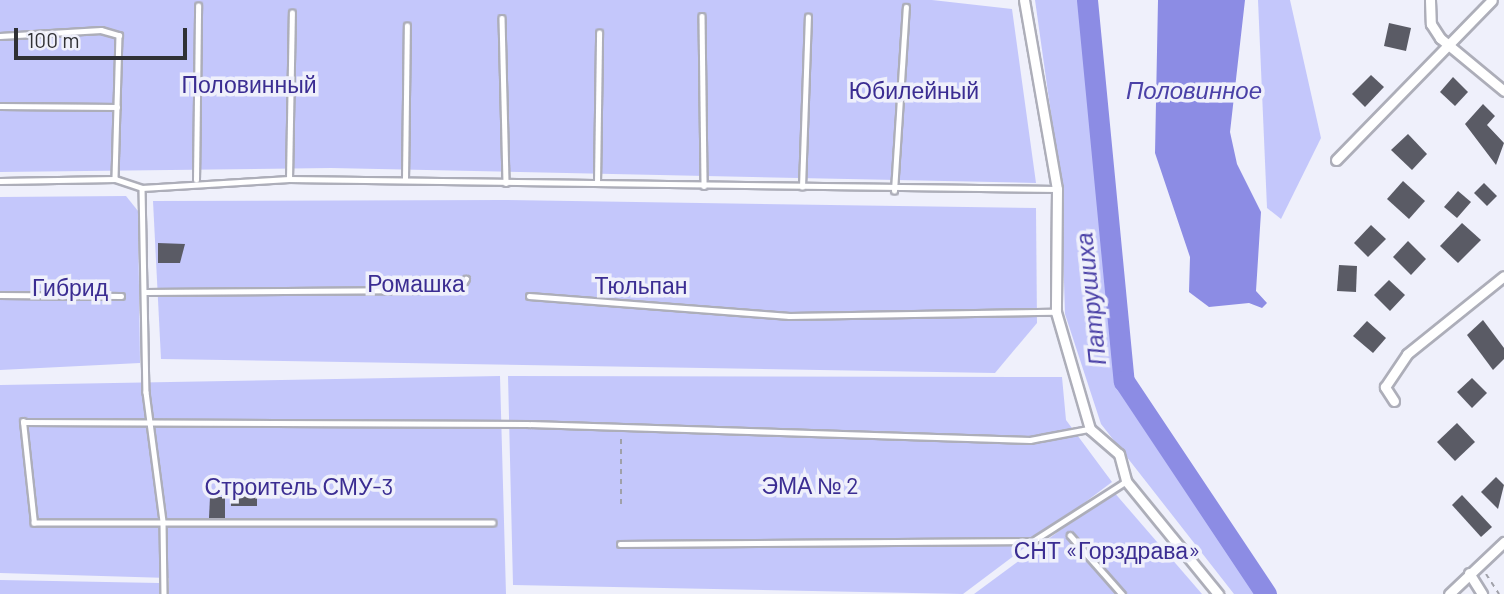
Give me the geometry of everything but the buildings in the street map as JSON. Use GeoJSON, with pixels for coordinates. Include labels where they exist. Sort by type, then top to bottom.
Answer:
{"type":"FeatureCollection","features":[{"type":"Feature","properties":{"kind":"street"},"geometry":{"type":"LineString","coordinates":[[1024,0],[1057,189],[1056,312],[1090,429],[1119,454],[1126,481],[1218,594]]}},
{"type":"Feature","properties":{"kind":"street"},"geometry":{"type":"LineString","coordinates":[[1430,0],[1431,24],[1448,44],[1504,91]]}},
{"type":"Feature","properties":{"kind":"street"},"geometry":{"type":"LineString","coordinates":[[1336,160],[1492,0]]}},
{"type":"Feature","properties":{"kind":"street"},"geometry":{"type":"LineString","coordinates":[[1394,401],[1385,387],[1407,354],[1504,276]]}},
{"type":"Feature","properties":{"kind":"street"},"geometry":{"type":"LineString","coordinates":[[1449,594],[1504,542]]}},
{"type":"Feature","properties":{"kind":"street"},"geometry":{"type":"LineString","coordinates":[[1469,573],[1482,594]]}},
{"type":"Feature","properties":{"kind":"lane"},"geometry":{"type":"LineString","coordinates":[[196,180],[198,6]]}},
{"type":"Feature","properties":{"kind":"lane"},"geometry":{"type":"LineString","coordinates":[[894,191],[906,7]]}},
{"type":"Feature","properties":{"kind":"lane"},"geometry":{"type":"LineString","coordinates":[[289,179],[292,13]]}},
{"type":"Feature","properties":{"kind":"lane"},"geometry":{"type":"LineString","coordinates":[[702,16],[704,186]]}},
{"type":"Feature","properties":{"kind":"lane"},"geometry":{"type":"LineString","coordinates":[[802,187],[808,17]]}},
{"type":"Feature","properties":{"kind":"lane"},"geometry":{"type":"LineString","coordinates":[[502,18],[506,183]]}},
{"type":"Feature","properties":{"kind":"lane"},"geometry":{"type":"LineString","coordinates":[[405,180],[407,26]]}},
{"type":"Feature","properties":{"kind":"lane"},"geometry":{"type":"LineString","coordinates":[[597,183],[599,33]]}},
{"type":"Feature","properties":{"kind":"lane"},"geometry":{"type":"LineString","coordinates":[[0,36],[120,35],[116,179]]}},
{"type":"Feature","properties":{"kind":"lane"},"geometry":{"type":"LineString","coordinates":[[0,106],[117,107]]}},
{"type":"Feature","properties":{"kind":"lane"},"geometry":{"type":"LineString","coordinates":[[0,181],[116,179],[142,188],[196,180],[289,179],[802,187],[894,191],[1057,189]]}},
{"type":"Feature","properties":{"kind":"lane"},"geometry":{"type":"LineString","coordinates":[[142,188],[150,417],[163,522],[164,594]]}},
{"type":"Feature","properties":{"kind":"lane"},"geometry":{"type":"LineString","coordinates":[[146,292],[458,290],[466,279]]}},
{"type":"Feature","properties":{"kind":"lane"},"geometry":{"type":"LineString","coordinates":[[0,295],[121,296]]}},
{"type":"Feature","properties":{"kind":"lane"},"geometry":{"type":"LineString","coordinates":[[529,296],[789,316],[1056,312]]}},
{"type":"Feature","properties":{"kind":"lane"},"geometry":{"type":"LineString","coordinates":[[493,523],[34,523],[23,422],[150,417],[1030,440],[1090,429]]}},
{"type":"Feature","properties":{"kind":"lane"},"geometry":{"type":"LineString","coordinates":[[620,544],[1033,541],[1126,481]]}},
{"type":"Feature","properties":{"kind":"lane"},"geometry":{"type":"LineString","coordinates":[[1070,535],[1122,594]]}},
{"type":"Feature","properties":{"kind":"path"},"geometry":{"type":"LineString","coordinates":[[621,428],[621,504]]}},
{"type":"Feature","properties":{"kind":"path"},"geometry":{"type":"LineString","coordinates":[[1483,570],[1499,594]]}},
{"type":"Feature","properties":{"kind":"green space","name":"Юбилейный"},"geometry":{"type":"Polygon","coordinates":[[[0,0],[932,0],[1012,9],[1036,183],[331,168],[0,172],[0,0]]]}},
{"type":"Feature","properties":{"kind":"green space"},"geometry":{"type":"Polygon","coordinates":[[[1035,0],[1078,0],[1117,383],[1260,594],[1234,594],[1101,424],[1065,314],[1061,185],[1035,0]]]}},
{"type":"Feature","properties":{"kind":"green space"},"geometry":{"type":"Polygon","coordinates":[[[1258,0],[1290,0],[1321,138],[1281,219],[1267,208],[1258,0]]]}},
{"type":"Feature","properties":{"kind":"green space","name":"Гибрид"},"geometry":{"type":"Polygon","coordinates":[[[126,196],[138,211],[140,363],[0,370],[0,197],[126,196]]]}},
{"type":"Feature","properties":{"kind":"green space","name":"Тюльпан"},"geometry":{"type":"Polygon","coordinates":[[[502,200],[1036,208],[1037,323],[995,373],[161,359],[153,201],[502,200]]]}},
{"type":"Feature","properties":{"kind":"green space","name":"Строитель СМУ-3"},"geometry":{"type":"Polygon","coordinates":[[[500,376],[506,594],[169,594],[169,578],[0,573],[0,385],[500,376]]]}},
{"type":"Feature","properties":{"kind":"green space","name":"ЭМА № 2"},"geometry":{"type":"Polygon","coordinates":[[[508,376],[1062,377],[1066,420],[1112,482],[963,594],[513,585],[508,376]]]}},
{"type":"Feature","properties":{"kind":"green space","name":"СНТ «Горздрава»"},"geometry":{"type":"Polygon","coordinates":[[[1113,491],[1202,594],[974,594],[1113,491]]]}},
{"type":"Feature","properties":{"kind":"green space"},"geometry":{"type":"Polygon","coordinates":[[[0,580],[159,583],[159,594],[0,594],[0,580]]]}},
{"type":"Feature","properties":{"kind":"water","name":"Половинное"},"geometry":{"type":"Polygon","coordinates":[[[1158,0],[1245,0],[1230,132],[1237,164],[1261,212],[1256,291],[1267,303],[1262,308],[1249,303],[1209,307],[1189,292],[1190,257],[1155,153],[1158,0]]]}},
{"type":"Feature","properties":{"kind":"waterway","name":"Патрушиха"},"geometry":{"type":"LineString","coordinates":[[1087,0],[1124,381],[1266,594]]}},
{"type":"Feature","properties":{"kind":"park label","name":"Половинный"},"geometry":{"type":"Point","coordinates":[249,84]}},
{"type":"Feature","properties":{"kind":"park label","name":"Ромашка"},"geometry":{"type":"Point","coordinates":[416,283]}}]}
